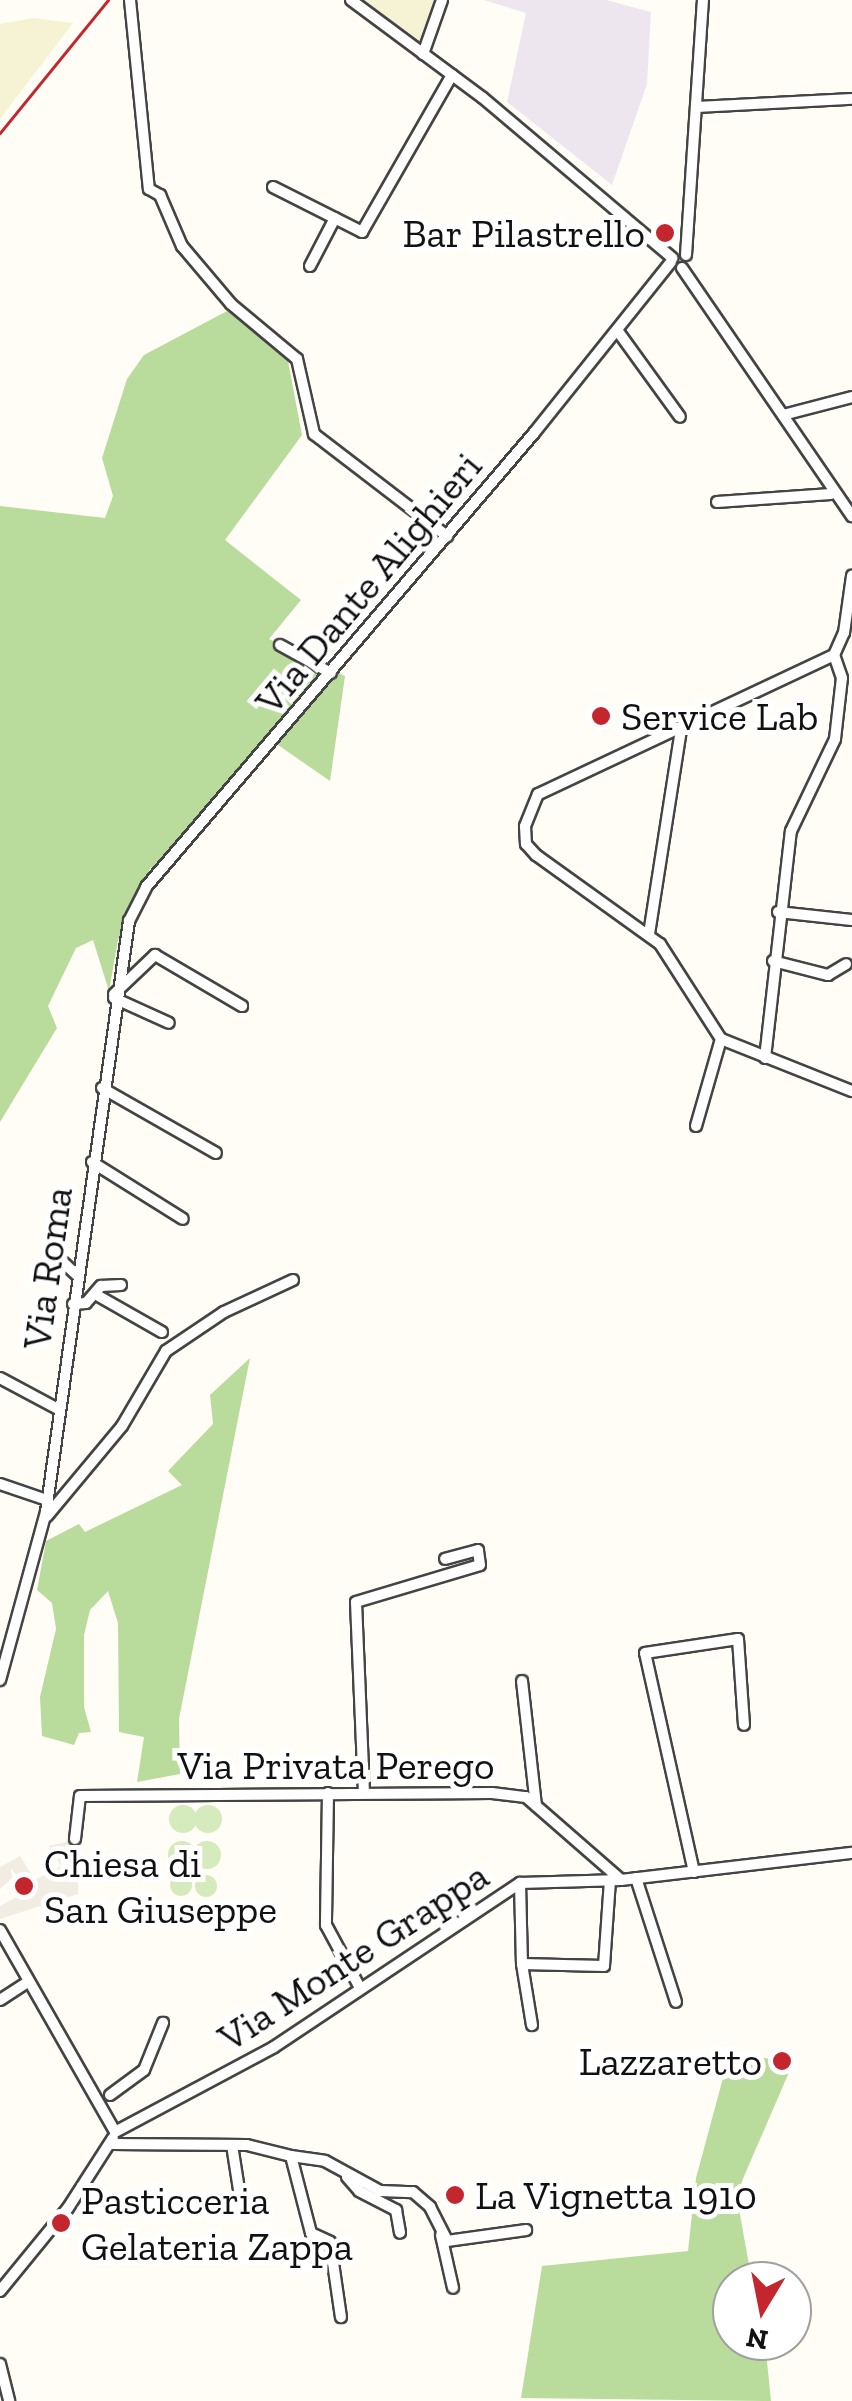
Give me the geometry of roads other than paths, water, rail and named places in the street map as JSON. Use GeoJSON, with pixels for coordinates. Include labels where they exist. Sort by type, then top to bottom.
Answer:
{"type":"FeatureCollection","features":[{"type":"Feature","properties":{"kind":"street"},"geometry":{"type":"LineString","coordinates":[[130,0],[150,189],[160,195],[182,246],[231,304],[296,359],[314,434],[447,536]]}},
{"type":"Feature","properties":{"kind":"street"},"geometry":{"type":"LineString","coordinates":[[351,0],[452,74],[678,260],[783,414],[832,494],[852,516]]}},
{"type":"Feature","properties":{"kind":"street"},"geometry":{"type":"LineString","coordinates":[[424,54],[442,0]]}},
{"type":"Feature","properties":{"kind":"street"},"geometry":{"type":"LineString","coordinates":[[678,260],[687,224],[703,0]]}},
{"type":"Feature","properties":{"kind":"street"},"geometry":{"type":"LineString","coordinates":[[273,188],[362,232],[452,74]]}},
{"type":"Feature","properties":{"kind":"street"},"geometry":{"type":"LineString","coordinates":[[697,108],[852,98]]}},
{"type":"Feature","properties":{"kind":"street"},"geometry":{"type":"LineString","coordinates":[[310,266],[335,218]]}},
{"type":"Feature","properties":{"kind":"street","name":"Via Dante Alighieri"},"geometry":{"type":"LineString","coordinates":[[129,922],[146,887],[332,673],[654,283],[678,260]]}},
{"type":"Feature","properties":{"kind":"street"},"geometry":{"type":"LineString","coordinates":[[618,330],[680,417]]}},
{"type":"Feature","properties":{"kind":"street"},"geometry":{"type":"LineString","coordinates":[[783,414],[852,397]]}},
{"type":"Feature","properties":{"kind":"street"},"geometry":{"type":"LineString","coordinates":[[717,502],[832,494]]}},
{"type":"Feature","properties":{"kind":"street"},"geometry":{"type":"LineString","coordinates":[[852,576],[844,633],[834,655],[538,794],[525,826],[526,844],[536,855],[649,934],[721,1038],[852,1091]]}},
{"type":"Feature","properties":{"kind":"street"},"geometry":{"type":"LineString","coordinates":[[280,644],[332,673]]}},
{"type":"Feature","properties":{"kind":"street"},"geometry":{"type":"LineString","coordinates":[[764,1058],[778,912],[792,831],[835,739],[842,678],[834,655]]}},
{"type":"Feature","properties":{"kind":"street"},"geometry":{"type":"LineString","coordinates":[[649,934],[681,729]]}},
{"type":"Feature","properties":{"kind":"street"},"geometry":{"type":"LineString","coordinates":[[778,912],[852,920]]}},
{"type":"Feature","properties":{"kind":"street","name":"Via Roma"},"geometry":{"type":"LineString","coordinates":[[0,1680],[44,1521],[114,996],[129,922]]}},
{"type":"Feature","properties":{"kind":"street"},"geometry":{"type":"LineString","coordinates":[[169,1023],[114,996],[156,955],[242,1006]]}},
{"type":"Feature","properties":{"kind":"street"},"geometry":{"type":"LineString","coordinates":[[773,961],[828,974],[846,964]]}},
{"type":"Feature","properties":{"kind":"street"},"geometry":{"type":"LineString","coordinates":[[696,1126],[721,1038]]}},
{"type":"Feature","properties":{"kind":"street"},"geometry":{"type":"LineString","coordinates":[[102,1088],[216,1153]]}},
{"type":"Feature","properties":{"kind":"street","name":"Via Roma"},"geometry":{"type":"LineString","coordinates":[[92,1162],[183,1219]]}},
{"type":"Feature","properties":{"kind":"street"},"geometry":{"type":"LineString","coordinates":[[51,1251],[76,1275]]}},
{"type":"Feature","properties":{"kind":"street"},"geometry":{"type":"LineString","coordinates":[[44,1521],[122,1426],[166,1351],[224,1312],[292,1280]]}},
{"type":"Feature","properties":{"kind":"street"},"geometry":{"type":"LineString","coordinates":[[72,1304],[121,1284]]}},
{"type":"Feature","properties":{"kind":"street"},"geometry":{"type":"LineString","coordinates":[[95,1294],[162,1332]]}},
{"type":"Feature","properties":{"kind":"street"},"geometry":{"type":"LineString","coordinates":[[0,1378],[58,1409]]}},
{"type":"Feature","properties":{"kind":"street"},"geometry":{"type":"LineString","coordinates":[[0,1484],[47,1500]]}},
{"type":"Feature","properties":{"kind":"street"},"geometry":{"type":"LineString","coordinates":[[364,1793],[356,1602],[480,1565],[478,1550],[445,1559]]}},
{"type":"Feature","properties":{"kind":"street"},"geometry":{"type":"LineString","coordinates":[[694,1872],[645,1653],[738,1639],[744,1725]]}},
{"type":"Feature","properties":{"kind":"street"},"geometry":{"type":"LineString","coordinates":[[522,1681],[536,1805]]}},
{"type":"Feature","properties":{"kind":"street","name":"Via Privata Perego"},"geometry":{"type":"LineString","coordinates":[[75,1839],[80,1796],[492,1792],[526,1797],[615,1880]]}},
{"type":"Feature","properties":{"kind":"street"},"geometry":{"type":"LineString","coordinates":[[328,1793],[326,1925],[360,1988]]}},
{"type":"Feature","properties":{"kind":"street","name":"Via Monte Grappa"},"geometry":{"type":"LineString","coordinates":[[113,2138],[210,2085],[520,1883],[615,1880],[852,1853]]}},
{"type":"Feature","properties":{"kind":"street"},"geometry":{"type":"LineString","coordinates":[[636,1878],[676,2002]]}},
{"type":"Feature","properties":{"kind":"street"},"geometry":{"type":"LineString","coordinates":[[522,1964],[608,1964],[615,1880]]}},
{"type":"Feature","properties":{"kind":"street"},"geometry":{"type":"LineString","coordinates":[[520,1883],[522,1964],[532,2026]]}},
{"type":"Feature","properties":{"kind":"street"},"geometry":{"type":"LineString","coordinates":[[0,1930],[113,2138]]}},
{"type":"Feature","properties":{"kind":"street"},"geometry":{"type":"LineString","coordinates":[[0,2000],[26,1982]]}},
{"type":"Feature","properties":{"kind":"street"},"geometry":{"type":"LineString","coordinates":[[110,2095],[144,2070],[162,2023]]}},
{"type":"Feature","properties":{"kind":"street"},"geometry":{"type":"LineString","coordinates":[[113,2138],[232,2145],[324,2160],[380,2191],[406,2190],[420,2197],[441,2236],[453,2288]]}},
{"type":"Feature","properties":{"kind":"street"},"geometry":{"type":"LineString","coordinates":[[0,2291],[113,2138]]}},
{"type":"Feature","properties":{"kind":"street"},"geometry":{"type":"LineString","coordinates":[[232,2145],[240,2196]]}},
{"type":"Feature","properties":{"kind":"street"},"geometry":{"type":"LineString","coordinates":[[291,2156],[311,2234],[330,2242],[341,2317]]}},
{"type":"Feature","properties":{"kind":"street"},"geometry":{"type":"LineString","coordinates":[[343,2172],[359,2191],[396,2210],[400,2233]]}},
{"type":"Feature","properties":{"kind":"street"},"geometry":{"type":"LineString","coordinates":[[441,2236],[452,2242],[526,2230]]}},
{"type":"Feature","properties":{"kind":"street"},"geometry":{"type":"LineString","coordinates":[[0,2364],[9,2401]]}},
{"type":"Feature","properties":{"kind":"railway"},"geometry":{"type":"LineString","coordinates":[[0,133],[108,0]]}},
{"type":"Feature","properties":{"kind":"place","name":"Bar Pilastrello"},"geometry":{"type":"Point","coordinates":[665,233]}},
{"type":"Feature","properties":{"kind":"place","name":"Service Lab"},"geometry":{"type":"Point","coordinates":[601,716]}},
{"type":"Feature","properties":{"kind":"place","name":"Chiesa di San Giuseppe"},"geometry":{"type":"Point","coordinates":[24,1886]}},
{"type":"Feature","properties":{"kind":"place","name":"Lazzaretto"},"geometry":{"type":"Point","coordinates":[782,2061]}},
{"type":"Feature","properties":{"kind":"place","name":"La Vignetta 1910"},"geometry":{"type":"Point","coordinates":[455,2195]}},
{"type":"Feature","properties":{"kind":"place","name":"Pasticceria Gelateria Zappa"},"geometry":{"type":"Point","coordinates":[61,2223]}}]}
